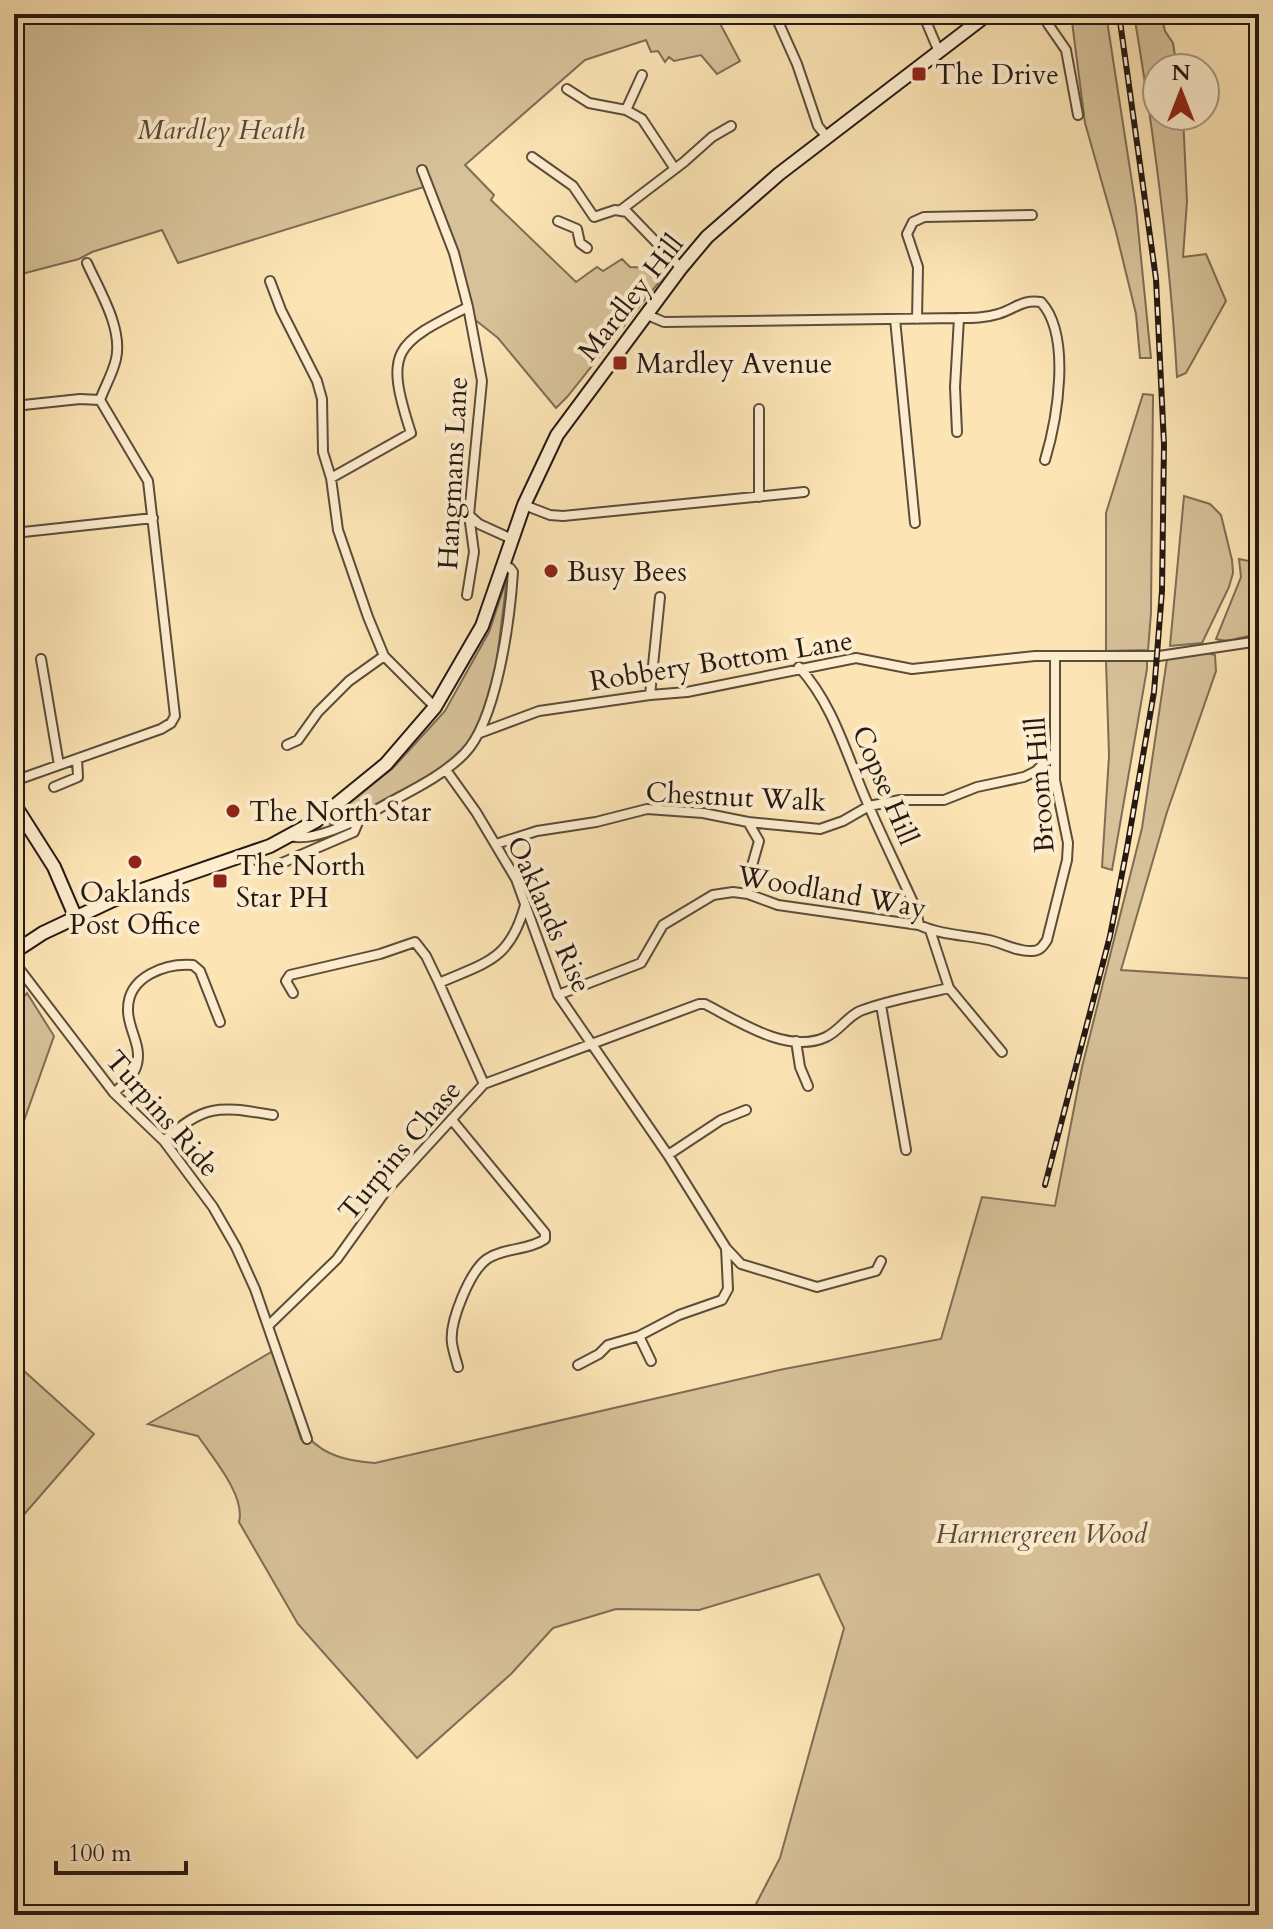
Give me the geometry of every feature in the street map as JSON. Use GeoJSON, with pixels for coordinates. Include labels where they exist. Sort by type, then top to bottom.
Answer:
{"type":"FeatureCollection","features":[{"type":"Feature","properties":{"kind":"main road","name":"Mardley Hill"},"geometry":{"type":"LineString","coordinates":[[14,952],[75,916],[246,856],[289,836],[316,821],[386,764],[435,707],[482,626],[524,505],[557,435],[681,268],[707,237],[826,136],[988,14]]}},
{"type":"Feature","properties":{"kind":"main road"},"geometry":{"type":"LineString","coordinates":[[14,804],[54,867],[75,916]]}},
{"type":"Feature","properties":{"kind":"street"},"geometry":{"type":"LineString","coordinates":[[770,14],[776,17],[797,64],[818,126],[826,136]]}},
{"type":"Feature","properties":{"kind":"street"},"geometry":{"type":"LineString","coordinates":[[923,14],[939,52]]}},
{"type":"Feature","properties":{"kind":"street"},"geometry":{"type":"LineString","coordinates":[[1044,14],[1066,50],[1078,115]]}},
{"type":"Feature","properties":{"kind":"street"},"geometry":{"type":"LineString","coordinates":[[626,110],[642,75]]}},
{"type":"Feature","properties":{"kind":"street"},"geometry":{"type":"LineString","coordinates":[[567,89],[589,103],[626,110],[648,126],[675,169]]}},
{"type":"Feature","properties":{"kind":"street"},"geometry":{"type":"LineString","coordinates":[[577,229],[594,217],[621,210],[712,137],[731,126]]}},
{"type":"Feature","properties":{"kind":"street"},"geometry":{"type":"LineString","coordinates":[[532,157],[573,186],[594,217]]}},
{"type":"Feature","properties":{"kind":"street","name":"Hangmans Lane"},"geometry":{"type":"LineString","coordinates":[[422,170],[454,253],[482,381],[469,515],[474,552],[467,595]]}},
{"type":"Feature","properties":{"kind":"street"},"geometry":{"type":"LineString","coordinates":[[621,210],[627,212],[681,268]]}},
{"type":"Feature","properties":{"kind":"street"},"geometry":{"type":"LineString","coordinates":[[917,319],[918,267],[907,234],[913,222],[924,217],[1032,215]]}},
{"type":"Feature","properties":{"kind":"street"},"geometry":{"type":"LineString","coordinates":[[558,221],[577,229]]}},
{"type":"Feature","properties":{"kind":"street"},"geometry":{"type":"LineString","coordinates":[[577,229],[580,243],[587,248]]}},
{"type":"Feature","properties":{"kind":"street"},"geometry":{"type":"LineString","coordinates":[[87,263],[110,316],[117,347],[117,357],[100,400]]}},
{"type":"Feature","properties":{"kind":"street"},"geometry":{"type":"LineString","coordinates":[[270,281],[317,381],[322,399],[323,452],[331,478],[338,530],[368,617],[384,656],[435,707]]}},
{"type":"Feature","properties":{"kind":"street"},"geometry":{"type":"LineString","coordinates":[[645,314],[664,322],[959,318],[987,317],[1003,313],[1022,302],[1041,302],[1052,321],[1060,368],[1060,395],[1045,460]]}},
{"type":"Feature","properties":{"kind":"street"},"geometry":{"type":"LineString","coordinates":[[331,478],[411,433],[399,397],[398,358],[404,345],[434,324],[468,307]]}},
{"type":"Feature","properties":{"kind":"street"},"geometry":{"type":"LineString","coordinates":[[957,432],[955,373],[959,352],[959,318]]}},
{"type":"Feature","properties":{"kind":"street"},"geometry":{"type":"LineString","coordinates":[[895,319],[915,523]]}},
{"type":"Feature","properties":{"kind":"street"},"geometry":{"type":"LineString","coordinates":[[14,406],[100,400]]}},
{"type":"Feature","properties":{"kind":"street"},"geometry":{"type":"LineString","coordinates":[[14,781],[161,729],[171,723],[175,716],[148,481],[100,400]]}},
{"type":"Feature","properties":{"kind":"street"},"geometry":{"type":"LineString","coordinates":[[759,409],[759,497]]}},
{"type":"Feature","properties":{"kind":"street"},"geometry":{"type":"LineString","coordinates":[[524,505],[550,515],[563,516],[804,492]]}},
{"type":"Feature","properties":{"kind":"street"},"geometry":{"type":"LineString","coordinates":[[469,515],[479,524],[512,539]]}},
{"type":"Feature","properties":{"kind":"street"},"geometry":{"type":"LineString","coordinates":[[14,533],[153,518]]}},
{"type":"Feature","properties":{"kind":"street"},"geometry":{"type":"LineString","coordinates":[[289,836],[304,839],[359,820],[446,770],[465,753],[480,733],[498,671],[512,582],[512,570],[504,565]]}},
{"type":"Feature","properties":{"kind":"street"},"geometry":{"type":"LineString","coordinates":[[650,695],[660,597]]}},
{"type":"Feature","properties":{"kind":"street","name":"Robbery Bottom Lane"},"geometry":{"type":"LineString","coordinates":[[480,733],[539,711],[687,692],[799,667],[864,657],[912,669],[1055,657],[1159,656],[1259,641]]}},
{"type":"Feature","properties":{"kind":"street"},"geometry":{"type":"LineString","coordinates":[[287,745],[298,740],[318,712],[349,681],[384,656]]}},
{"type":"Feature","properties":{"kind":"street","name":"Broom Hill"},"geometry":{"type":"LineString","coordinates":[[1035,952],[1047,940],[1067,860],[1068,843],[1058,801],[1054,753],[1055,657]]}},
{"type":"Feature","properties":{"kind":"street"},"geometry":{"type":"LineString","coordinates":[[41,659],[59,765]]}},
{"type":"Feature","properties":{"kind":"street","name":"Copse Hill"},"geometry":{"type":"LineString","coordinates":[[799,667],[816,686],[837,724],[869,806],[916,909],[919,925]]}},
{"type":"Feature","properties":{"kind":"street","name":"Chestnut Walk"},"geometry":{"type":"LineString","coordinates":[[496,844],[537,831],[596,822],[647,809],[703,813],[748,822],[820,829],[833,826],[869,806],[900,800],[944,800],[977,787],[1032,774],[1054,753]]}},
{"type":"Feature","properties":{"kind":"street"},"geometry":{"type":"LineString","coordinates":[[54,787],[78,777],[77,759]]}},
{"type":"Feature","properties":{"kind":"street","name":"Oaklands Rise"},"geometry":{"type":"LineString","coordinates":[[446,770],[516,879],[558,995],[668,1155],[726,1248],[728,1289],[722,1300],[679,1315],[639,1336],[608,1345],[599,1354],[578,1365]]}},
{"type":"Feature","properties":{"kind":"street"},"geometry":{"type":"LineString","coordinates":[[246,856],[251,869],[261,872],[354,832],[359,820]]}},
{"type":"Feature","properties":{"kind":"street"},"geometry":{"type":"LineString","coordinates":[[316,821],[325,832]]}},
{"type":"Feature","properties":{"kind":"street"},"geometry":{"type":"LineString","coordinates":[[748,822],[759,841]]}},
{"type":"Feature","properties":{"kind":"street"},"geometry":{"type":"LineString","coordinates":[[748,894],[759,841],[776,825]]}},
{"type":"Feature","properties":{"kind":"street","name":"Woodland Way"},"geometry":{"type":"LineString","coordinates":[[558,995],[641,963],[663,925],[713,895],[733,892],[778,905],[919,925],[1035,952]]}},
{"type":"Feature","properties":{"kind":"street"},"geometry":{"type":"LineString","coordinates":[[439,983],[485,962],[510,945],[525,904]]}},
{"type":"Feature","properties":{"kind":"street"},"geometry":{"type":"LineString","coordinates":[[930,930],[949,988],[1002,1052]]}},
{"type":"Feature","properties":{"kind":"street"},"geometry":{"type":"LineString","coordinates":[[293,993],[286,981],[290,975],[380,954],[415,942],[426,956],[484,1084]]}},
{"type":"Feature","properties":{"kind":"street","name":"Turpins Ride"},"geometry":{"type":"LineString","coordinates":[[14,962],[114,1093],[164,1141],[213,1207],[236,1247],[268,1326],[307,1439]]}},
{"type":"Feature","properties":{"kind":"street"},"geometry":{"type":"LineString","coordinates":[[114,1093],[133,1075],[137,1064],[136,1043],[127,1010],[130,996],[148,975],[168,966],[193,965],[200,971],[220,1022]]}},
{"type":"Feature","properties":{"kind":"street"},"geometry":{"type":"LineString","coordinates":[[808,1086],[800,1067],[796,1041],[824,1038],[855,1014],[949,988]]}},
{"type":"Feature","properties":{"kind":"street","name":"Turpins Chase"},"geometry":{"type":"LineString","coordinates":[[268,1326],[337,1259],[385,1192],[484,1084],[705,1004],[753,1029],[796,1041]]}},
{"type":"Feature","properties":{"kind":"street"},"geometry":{"type":"LineString","coordinates":[[881,1005],[906,1150]]}},
{"type":"Feature","properties":{"kind":"street"},"geometry":{"type":"LineString","coordinates":[[164,1141],[186,1122],[213,1110],[231,1109],[273,1115]]}},
{"type":"Feature","properties":{"kind":"street"},"geometry":{"type":"LineString","coordinates":[[668,1155],[721,1120],[746,1110]]}},
{"type":"Feature","properties":{"kind":"street"},"geometry":{"type":"LineString","coordinates":[[452,1120],[545,1233],[545,1239],[537,1245],[487,1259],[472,1273],[451,1340],[458,1367]]}},
{"type":"Feature","properties":{"kind":"street"},"geometry":{"type":"LineString","coordinates":[[726,1248],[741,1264],[817,1287],[876,1271],[881,1261]]}},
{"type":"Feature","properties":{"kind":"street"},"geometry":{"type":"LineString","coordinates":[[639,1336],[651,1361]]}},
{"type":"Feature","properties":{"kind":"green space","name":"Mardley Heath"},"geometry":{"type":"Polygon","coordinates":[[[14,14],[715,14],[740,61],[717,74],[701,55],[674,61],[669,57],[665,62],[658,51],[651,52],[646,40],[585,60],[465,165],[494,195],[491,200],[576,282],[597,267],[603,271],[622,259],[630,267],[654,268],[663,277],[556,408],[498,338],[474,319],[450,229],[430,185],[178,263],[162,230],[79,259],[14,276],[14,14]]]}},
{"type":"Feature","properties":{"kind":"green space"},"geometry":{"type":"Polygon","coordinates":[[[1071,14],[1106,14],[1136,208],[1151,358],[1140,358],[1136,314],[1085,123],[1071,14]]]}},
{"type":"Feature","properties":{"kind":"green space"},"geometry":{"type":"Polygon","coordinates":[[[1134,14],[1161,14],[1174,52],[1141,52],[1141,59],[1134,14]]]}},
{"type":"Feature","properties":{"kind":"green space"},"geometry":{"type":"Polygon","coordinates":[[[1152,132],[1184,132],[1187,201],[1183,257],[1206,254],[1226,301],[1186,373],[1177,377],[1170,286],[1152,132]]]}},
{"type":"Feature","properties":{"kind":"green space"},"geometry":{"type":"Polygon","coordinates":[[[1143,394],[1153,395],[1148,650],[1106,651],[1106,513],[1143,394]]]}},
{"type":"Feature","properties":{"kind":"green space"},"geometry":{"type":"Polygon","coordinates":[[[1184,496],[1210,504],[1221,515],[1233,573],[1202,643],[1170,646],[1184,496]]]}},
{"type":"Feature","properties":{"kind":"green space"},"geometry":{"type":"Polygon","coordinates":[[[1239,559],[1259,563],[1259,634],[1232,640],[1216,639],[1241,577],[1239,559]]]}},
{"type":"Feature","properties":{"kind":"green space"},"geometry":{"type":"Polygon","coordinates":[[[507,578],[496,667],[473,738],[443,768],[353,821],[333,827],[327,821],[393,768],[445,711],[489,632],[507,578]]]}},
{"type":"Feature","properties":{"kind":"green space","name":"Harmergreen Wood"},"geometry":{"type":"Polygon","coordinates":[[[1207,653],[1215,655],[1216,671],[1167,812],[1121,970],[1259,979],[1259,1915],[760,1915],[756,1904],[780,1858],[844,1628],[819,1574],[699,1610],[616,1609],[553,1628],[511,1674],[417,1758],[298,1624],[239,1522],[238,1501],[233,1489],[198,1436],[148,1424],[273,1351],[301,1439],[308,1437],[339,1457],[375,1463],[779,1370],[941,1339],[982,1197],[1055,1206],[1082,1067],[1142,828],[1167,659],[1207,653]]]}},
{"type":"Feature","properties":{"kind":"green space"},"geometry":{"type":"Polygon","coordinates":[[[1147,660],[1112,870],[1102,867],[1109,756],[1106,661],[1147,660]]]}},
{"type":"Feature","properties":{"kind":"green space"},"geometry":{"type":"Polygon","coordinates":[[[27,993],[54,1036],[14,1149],[14,1009],[27,993]]]}},
{"type":"Feature","properties":{"kind":"green space"},"geometry":{"type":"Polygon","coordinates":[[[14,1362],[94,1434],[14,1526],[14,1362]]]}},
{"type":"Feature","properties":{"kind":"railway"},"geometry":{"type":"LineString","coordinates":[[1045,1185],[1110,936],[1154,692],[1162,591],[1164,444],[1156,279],[1119,14]]}},
{"type":"Feature","properties":{"kind":"place","name":"The Drive"},"geometry":{"type":"Point","coordinates":[919,74]}},
{"type":"Feature","properties":{"kind":"place","name":"Mardley Avenue"},"geometry":{"type":"Point","coordinates":[620,363]}},
{"type":"Feature","properties":{"kind":"place","name":"Busy Bees"},"geometry":{"type":"Point","coordinates":[551,571]}},
{"type":"Feature","properties":{"kind":"place","name":"The North Star"},"geometry":{"type":"Point","coordinates":[233,811]}},
{"type":"Feature","properties":{"kind":"place","name":"Oaklands Post Office"},"geometry":{"type":"Point","coordinates":[135,862]}},
{"type":"Feature","properties":{"kind":"place","name":"The North Star PH"},"geometry":{"type":"Point","coordinates":[220,881]}}]}
